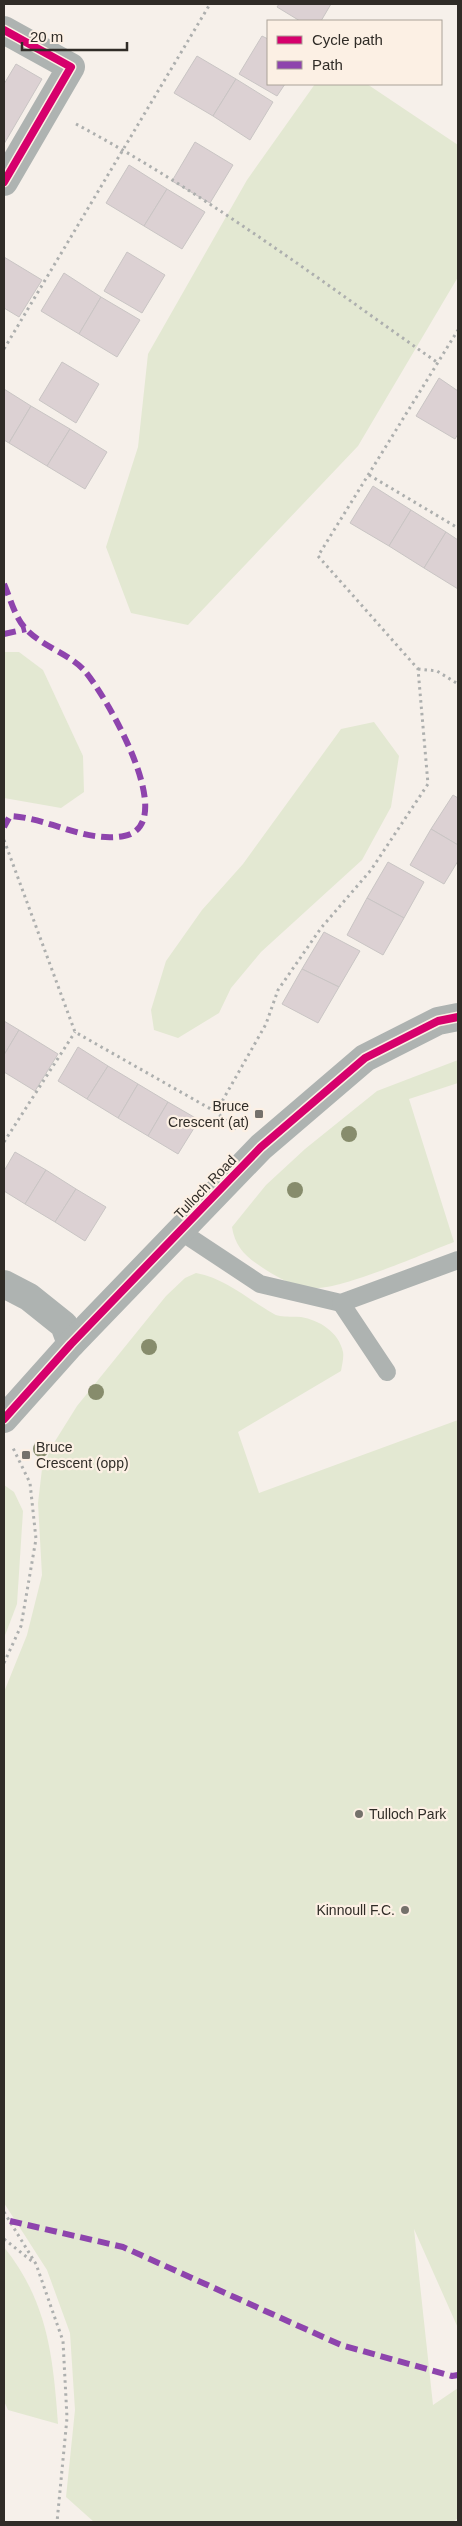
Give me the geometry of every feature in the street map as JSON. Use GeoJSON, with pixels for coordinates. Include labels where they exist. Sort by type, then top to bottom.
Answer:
{"type":"FeatureCollection","features":[{"type":"Feature","properties":{"kind":"street"},"geometry":{"type":"LineString","coordinates":[[4,30],[71,67],[4,182]]}},
{"type":"Feature","properties":{"kind":"street","name":"Tulloch Road"},"geometry":{"type":"LineString","coordinates":[[8,1432],[71,1344],[261,1147],[365,1058],[438,1022],[458,1017]]}},
{"type":"Feature","properties":{"kind":"street"},"geometry":{"type":"LineString","coordinates":[[4,1284],[29,1297],[64,1325],[71,1344]]}},
{"type":"Feature","properties":{"kind":"lane"},"geometry":{"type":"LineString","coordinates":[[180,1231],[260,1284],[341,1303],[458,1260]]}},
{"type":"Feature","properties":{"kind":"lane"},"geometry":{"type":"LineString","coordinates":[[341,1303],[387,1372]]}},
{"type":"Feature","properties":{"kind":"path"},"geometry":{"type":"LineString","coordinates":[[4,349],[210,4]]}},
{"type":"Feature","properties":{"kind":"path"},"geometry":{"type":"LineString","coordinates":[[47,109],[124,150],[280,252],[438,363]]}},
{"type":"Feature","properties":{"kind":"path"},"geometry":{"type":"LineString","coordinates":[[216,1112],[266,1024],[278,990],[321,928],[371,870],[428,784],[418,669],[318,556],[458,330]]}},
{"type":"Feature","properties":{"kind":"path"},"geometry":{"type":"LineString","coordinates":[[369,474],[458,528]]}},
{"type":"Feature","properties":{"kind":"path"},"geometry":{"type":"LineString","coordinates":[[418,669],[437,671],[458,684]]}},
{"type":"Feature","properties":{"kind":"path"},"geometry":{"type":"LineString","coordinates":[[4,840],[74,1032],[216,1112],[261,1147]]}},
{"type":"Feature","properties":{"kind":"path"},"geometry":{"type":"LineString","coordinates":[[4,1142],[74,1032]]}},
{"type":"Feature","properties":{"kind":"path"},"geometry":{"type":"LineString","coordinates":[[4,1663],[22,1626],[36,1539],[30,1483],[8,1432]]}},
{"type":"Feature","properties":{"kind":"path"},"geometry":{"type":"LineString","coordinates":[[4,2212],[36,2264],[63,2340],[67,2418],[57,2522]]}},
{"type":"Feature","properties":{"kind":"path"},"geometry":{"type":"LineString","coordinates":[[4,2239],[36,2264]]}},
{"type":"Feature","properties":{"kind":"green space"},"geometry":{"type":"Polygon","coordinates":[[[314,85],[368,85],[458,145],[458,277],[358,446],[188,625],[131,613],[106,547],[138,447],[148,354],[247,180],[314,85]]]}},
{"type":"Feature","properties":{"kind":"green space"},"geometry":{"type":"Polygon","coordinates":[[[4,652],[19,652],[43,670],[83,756],[84,792],[61,808],[4,798],[4,652]]]}},
{"type":"Feature","properties":{"kind":"green space"},"geometry":{"type":"Polygon","coordinates":[[[374,722],[399,756],[391,807],[362,860],[261,952],[231,988],[219,1013],[178,1038],[154,1030],[151,1010],[166,961],[202,910],[243,864],[341,729],[374,722]]]}},
{"type":"Feature","properties":{"kind":"green space"},"geometry":{"type":"Polygon","coordinates":[[[458,1060],[458,1083],[409,1099],[454,1242],[361,1278],[342,1284],[312,1288],[280,1278],[257,1264],[242,1251],[233,1234],[232,1227],[266,1185],[305,1149],[377,1091],[458,1060]]]}},
{"type":"Feature","properties":{"kind":"green space"},"geometry":{"type":"Polygon","coordinates":[[[196,1273],[227,1285],[277,1315],[301,1317],[315,1321],[333,1333],[341,1345],[343,1359],[341,1371],[238,1432],[259,1493],[458,1420],[458,2328],[414,2229],[433,2405],[458,2388],[458,2518],[453,2522],[94,2522],[66,2497],[75,2410],[70,2333],[47,2270],[4,2203],[4,1692],[27,1635],[42,1575],[38,1503],[42,1469],[52,1446],[77,1406],[166,1296],[185,1278],[196,1273]]]}},
{"type":"Feature","properties":{"kind":"green space"},"geometry":{"type":"Polygon","coordinates":[[[4,1485],[14,1492],[23,1511],[17,1604],[4,1638],[4,1485]]]}},
{"type":"Feature","properties":{"kind":"green space"},"geometry":{"type":"Polygon","coordinates":[[[4,2247],[30,2288],[46,2331],[54,2376],[58,2424],[8,2410],[4,2401],[4,2247]]]}},
{"type":"Feature","properties":{"kind":"building"},"geometry":{"type":"Polygon","coordinates":[[[279,4],[331,4],[322,20],[298,20],[277,7],[279,4]]]}},
{"type":"Feature","properties":{"kind":"building"},"geometry":{"type":"Polygon","coordinates":[[[262,36],[267,38],[267,85],[284,85],[277,96],[239,74],[262,36]]]}},
{"type":"Feature","properties":{"kind":"building"},"geometry":{"type":"Polygon","coordinates":[[[197,56],[236,79],[213,116],[174,93],[197,56]]]}},
{"type":"Feature","properties":{"kind":"building"},"geometry":{"type":"Polygon","coordinates":[[[16,64],[42,79],[4,144],[4,84],[16,64]]]}},
{"type":"Feature","properties":{"kind":"building"},"geometry":{"type":"Polygon","coordinates":[[[236,79],[273,102],[250,140],[213,116],[236,79]]]}},
{"type":"Feature","properties":{"kind":"building"},"geometry":{"type":"Polygon","coordinates":[[[195,142],[233,165],[210,203],[172,181],[195,142]]]}},
{"type":"Feature","properties":{"kind":"building"},"geometry":{"type":"Polygon","coordinates":[[[129,165],[167,189],[144,226],[106,203],[129,165]]]}},
{"type":"Feature","properties":{"kind":"building"},"geometry":{"type":"Polygon","coordinates":[[[167,189],[205,212],[182,249],[144,226],[167,189]]]}},
{"type":"Feature","properties":{"kind":"building"},"geometry":{"type":"Polygon","coordinates":[[[127,252],[165,275],[142,313],[104,291],[127,252]]]}},
{"type":"Feature","properties":{"kind":"building"},"geometry":{"type":"Polygon","coordinates":[[[4,257],[42,280],[19,317],[4,308],[4,257]]]}},
{"type":"Feature","properties":{"kind":"building"},"geometry":{"type":"Polygon","coordinates":[[[64,273],[101,297],[79,334],[41,311],[64,273]]]}},
{"type":"Feature","properties":{"kind":"building"},"geometry":{"type":"Polygon","coordinates":[[[101,297],[140,320],[117,357],[79,334],[101,297]]]}},
{"type":"Feature","properties":{"kind":"building"},"geometry":{"type":"Polygon","coordinates":[[[62,362],[99,384],[76,423],[39,400],[62,362]]]}},
{"type":"Feature","properties":{"kind":"building"},"geometry":{"type":"Polygon","coordinates":[[[439,378],[458,391],[458,434],[455,439],[416,416],[439,378]]]}},
{"type":"Feature","properties":{"kind":"building"},"geometry":{"type":"Polygon","coordinates":[[[4,389],[31,406],[9,443],[4,440],[4,389]]]}},
{"type":"Feature","properties":{"kind":"building"},"geometry":{"type":"Polygon","coordinates":[[[31,406],[70,429],[47,466],[9,443],[31,406]]]}},
{"type":"Feature","properties":{"kind":"building"},"geometry":{"type":"Polygon","coordinates":[[[70,429],[107,452],[85,489],[47,466],[70,429]]]}},
{"type":"Feature","properties":{"kind":"building"},"geometry":{"type":"Polygon","coordinates":[[[373,486],[411,510],[389,546],[350,523],[373,486]]]}},
{"type":"Feature","properties":{"kind":"building"},"geometry":{"type":"Polygon","coordinates":[[[411,510],[446,532],[424,568],[389,546],[411,510]]]}},
{"type":"Feature","properties":{"kind":"building"},"geometry":{"type":"Polygon","coordinates":[[[446,532],[458,540],[458,589],[424,568],[446,532]]]}},
{"type":"Feature","properties":{"kind":"building"},"geometry":{"type":"Polygon","coordinates":[[[453,795],[458,798],[458,845],[431,829],[453,795]]]}},
{"type":"Feature","properties":{"kind":"building"},"geometry":{"type":"Polygon","coordinates":[[[431,829],[458,845],[458,861],[444,884],[410,865],[431,829]]]}},
{"type":"Feature","properties":{"kind":"building"},"geometry":{"type":"Polygon","coordinates":[[[388,862],[424,882],[404,918],[367,898],[388,862]]]}},
{"type":"Feature","properties":{"kind":"building"},"geometry":{"type":"Polygon","coordinates":[[[367,898],[404,918],[383,955],[347,935],[367,898]]]}},
{"type":"Feature","properties":{"kind":"building"},"geometry":{"type":"Polygon","coordinates":[[[324,932],[360,951],[339,987],[302,969],[324,932]]]}},
{"type":"Feature","properties":{"kind":"building"},"geometry":{"type":"Polygon","coordinates":[[[302,969],[339,987],[318,1023],[282,1004],[302,969]]]}},
{"type":"Feature","properties":{"kind":"building"},"geometry":{"type":"Polygon","coordinates":[[[4,1021],[19,1030],[4,1055],[4,1021]]]}},
{"type":"Feature","properties":{"kind":"building"},"geometry":{"type":"Polygon","coordinates":[[[19,1030],[58,1054],[35,1091],[4,1072],[4,1055],[19,1030]]]}},
{"type":"Feature","properties":{"kind":"building"},"geometry":{"type":"Polygon","coordinates":[[[78,1047],[108,1066],[87,1099],[58,1081],[78,1047]]]}},
{"type":"Feature","properties":{"kind":"building"},"geometry":{"type":"Polygon","coordinates":[[[108,1066],[138,1084],[118,1118],[87,1099],[108,1066]]]}},
{"type":"Feature","properties":{"kind":"building"},"geometry":{"type":"Polygon","coordinates":[[[138,1084],[168,1102],[148,1136],[118,1118],[138,1084]]]}},
{"type":"Feature","properties":{"kind":"building"},"geometry":{"type":"Polygon","coordinates":[[[168,1102],[199,1120],[178,1154],[148,1136],[168,1102]]]}},
{"type":"Feature","properties":{"kind":"building"},"geometry":{"type":"Polygon","coordinates":[[[15,1152],[46,1170],[25,1204],[4,1191],[4,1171],[15,1152]]]}},
{"type":"Feature","properties":{"kind":"building"},"geometry":{"type":"Polygon","coordinates":[[[46,1170],[76,1189],[55,1222],[25,1204],[46,1170]]]}},
{"type":"Feature","properties":{"kind":"building"},"geometry":{"type":"Polygon","coordinates":[[[76,1189],[106,1207],[85,1241],[55,1222],[76,1189]]]}},
{"type":"Feature","properties":{"kind":"marked path"},"geometry":{"type":"LineString","coordinates":[[4,584],[21,624],[39,640],[78,664],[94,684],[121,730],[134,758],[142,785],[145,809],[140,827],[124,836],[95,836],[39,821],[10,816],[4,827]]}},
{"type":"Feature","properties":{"kind":"marked path"},"geometry":{"type":"LineString","coordinates":[[4,634],[26,629]]}},
{"type":"Feature","properties":{"kind":"marked path"},"geometry":{"type":"LineString","coordinates":[[10,2221],[123,2247],[341,2345],[452,2376],[458,2375]]}},
{"type":"Feature","properties":{"kind":"cycle path"},"geometry":{"type":"LineString","coordinates":[[4,30],[71,67],[4,182]]}},
{"type":"Feature","properties":{"kind":"cycle path"},"geometry":{"type":"LineString","coordinates":[[4,1419],[71,1344],[261,1147],[365,1058],[438,1021],[458,1017]]}},
{"type":"Feature","properties":{"kind":"place","name":"Bruce Crescent (at)"},"geometry":{"type":"Point","coordinates":[259,1114]}},
{"type":"Feature","properties":{"kind":"place","name":"Bruce Crescent (opp)"},"geometry":{"type":"Point","coordinates":[26,1455]}},
{"type":"Feature","properties":{"kind":"place","name":"Tulloch Park"},"geometry":{"type":"Point","coordinates":[359,1814]}},
{"type":"Feature","properties":{"kind":"place","name":"Kinnoull F.C."},"geometry":{"type":"Point","coordinates":[405,1910]}}]}
